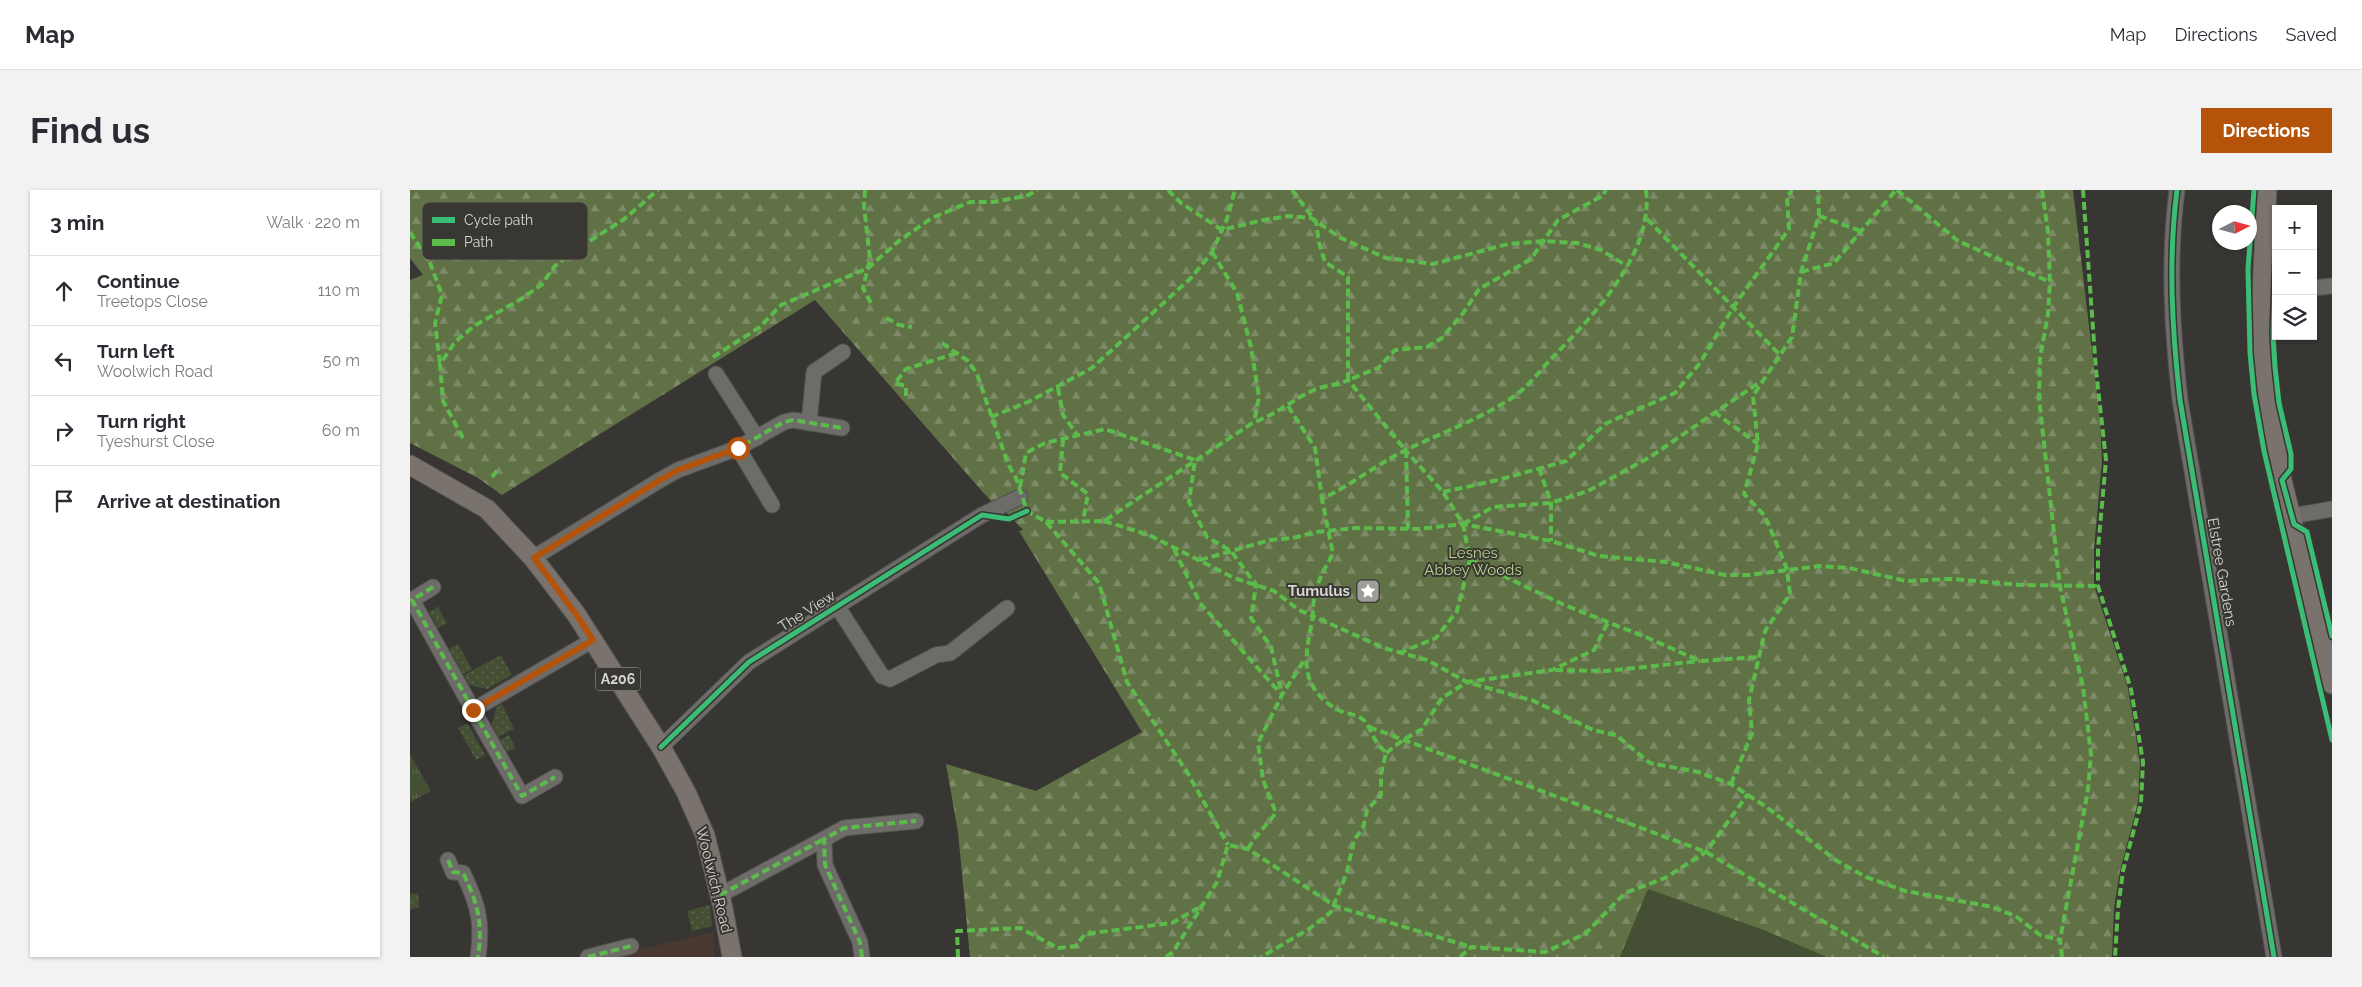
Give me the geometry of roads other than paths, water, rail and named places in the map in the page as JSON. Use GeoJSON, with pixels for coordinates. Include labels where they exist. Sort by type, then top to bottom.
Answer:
{"type":"FeatureCollection","features":[{"type":"Feature","properties":{"kind":"main road"},"geometry":{"type":"LineString","coordinates":[[2267,190],[2260,312],[2263,379],[2271,427],[2332,684]]}},
{"type":"Feature","properties":{"kind":"main road","name":"Woolwich Road"},"geometry":{"type":"LineString","coordinates":[[410,465],[487,509],[534,558],[576,614],[661,747],[686,792],[705,835],[720,895],[732,957]]}},
{"type":"Feature","properties":{"kind":"street","name":"Elstree Gardens"},"geometry":{"type":"LineString","coordinates":[[2177,190],[2172,226],[2173,337],[2180,400],[2274,957]]}},
{"type":"Feature","properties":{"kind":"street"},"geometry":{"type":"LineString","coordinates":[[2317,288],[2332,286]]}},
{"type":"Feature","properties":{"kind":"street"},"geometry":{"type":"LineString","coordinates":[[810,423],[814,372],[843,352]]}},
{"type":"Feature","properties":{"kind":"street"},"geometry":{"type":"LineString","coordinates":[[716,374],[757,438]]}},
{"type":"Feature","properties":{"kind":"street"},"geometry":{"type":"LineString","coordinates":[[534,558],[666,477],[738,448],[784,422],[793,420],[842,428]]}},
{"type":"Feature","properties":{"kind":"street"},"geometry":{"type":"LineString","coordinates":[[738,448],[772,506]]}},
{"type":"Feature","properties":{"kind":"street","name":"The View"},"geometry":{"type":"LineString","coordinates":[[661,747],[749,662],[982,515],[1020,497]]}},
{"type":"Feature","properties":{"kind":"street"},"geometry":{"type":"LineString","coordinates":[[2292,516],[2332,509]]}},
{"type":"Feature","properties":{"kind":"street"},"geometry":{"type":"LineString","coordinates":[[433,588],[411,600],[522,796],[555,777]]}},
{"type":"Feature","properties":{"kind":"street"},"geometry":{"type":"LineString","coordinates":[[837,606],[882,676],[890,679],[936,655],[950,653],[1007,608]]}},
{"type":"Feature","properties":{"kind":"street"},"geometry":{"type":"LineString","coordinates":[[473,710],[593,640]]}},
{"type":"Feature","properties":{"kind":"street"},"geometry":{"type":"LineString","coordinates":[[720,895],[844,828],[916,821]]}},
{"type":"Feature","properties":{"kind":"street"},"geometry":{"type":"LineString","coordinates":[[824,839],[825,865],[861,950]]}},
{"type":"Feature","properties":{"kind":"street"},"geometry":{"type":"LineString","coordinates":[[448,860],[453,872],[463,873],[480,913],[481,926],[478,957]]}},
{"type":"Feature","properties":{"kind":"street"},"geometry":{"type":"LineString","coordinates":[[588,957],[631,946]]}},
{"type":"Feature","properties":{"kind":"place","name":"Tumulus"},"geometry":{"type":"Point","coordinates":[1368,591]}},
{"type":"Feature","properties":{"kind":"park label","name":"Lesnes Abbey Woods"},"geometry":{"type":"Point","coordinates":[1473,562]}}]}
